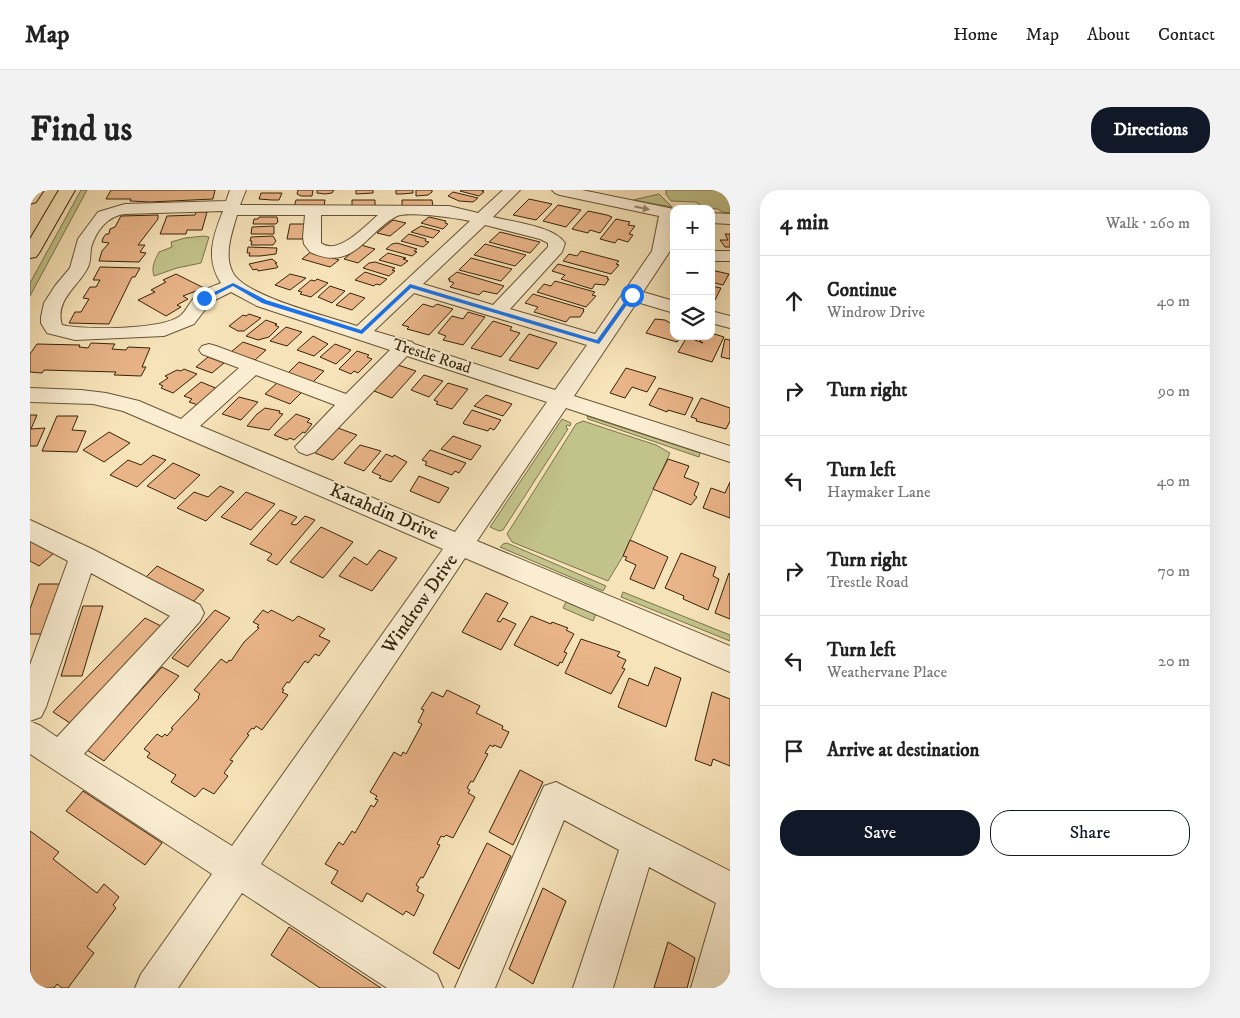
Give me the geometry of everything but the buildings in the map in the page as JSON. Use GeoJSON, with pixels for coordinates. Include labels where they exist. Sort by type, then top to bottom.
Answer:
{"type":"FeatureCollection","features":[{"type":"Feature","properties":{"kind":"main road"},"geometry":{"type":"LineString","coordinates":[[30,199],[36,190]]}},
{"type":"Feature","properties":{"kind":"main road"},"geometry":{"type":"LineString","coordinates":[[30,253],[67,190]]}},
{"type":"Feature","properties":{"kind":"street"},"geometry":{"type":"LineString","coordinates":[[362,332],[512,190]]}},
{"type":"Feature","properties":{"kind":"street"},"geometry":{"type":"LineString","coordinates":[[560,190],[670,213]]}},
{"type":"Feature","properties":{"kind":"street"},"geometry":{"type":"LineString","coordinates":[[233,284],[204,298],[187,320],[164,330],[75,334],[54,329],[50,324],[50,314],[58,294],[81,266],[85,241],[99,220],[107,214],[134,208],[152,210],[234,202],[314,210],[449,211],[546,235],[555,240],[556,248],[497,312]]}},
{"type":"Feature","properties":{"kind":"street","name":"Trestle Road"},"geometry":{"type":"LineString","coordinates":[[234,202],[220,250],[219,260],[222,271],[243,292],[264,302],[405,346],[730,454]]}},
{"type":"Feature","properties":{"kind":"street"},"geometry":{"type":"LineString","coordinates":[[314,210],[310,239],[313,245],[317,249],[338,252],[344,251],[391,213],[391,210]]}},
{"type":"Feature","properties":{"kind":"street"},"geometry":{"type":"LineString","coordinates":[[715,218],[730,219]]}},
{"type":"Feature","properties":{"kind":"street","name":"Windrow Drive"},"geometry":{"type":"LineString","coordinates":[[155,988],[560,398],[632,295],[667,252],[670,223]]}},
{"type":"Feature","properties":{"kind":"street"},"geometry":{"type":"LineString","coordinates":[[715,256],[730,256]]}},
{"type":"Feature","properties":{"kind":"street"},"geometry":{"type":"LineString","coordinates":[[410,286],[599,342]]}},
{"type":"Feature","properties":{"kind":"street"},"geometry":{"type":"LineString","coordinates":[[632,295],[670,306]]}},
{"type":"Feature","properties":{"kind":"street"},"geometry":{"type":"LineString","coordinates":[[715,318],[730,322]]}},
{"type":"Feature","properties":{"kind":"street"},"geometry":{"type":"LineString","coordinates":[[307,447],[405,346]]}},
{"type":"Feature","properties":{"kind":"street"},"geometry":{"type":"LineString","coordinates":[[209,350],[350,403]]}},
{"type":"Feature","properties":{"kind":"street"},"geometry":{"type":"LineString","coordinates":[[184,428],[253,367]]}},
{"type":"Feature","properties":{"kind":"street","name":"Katahdin Drive"},"geometry":{"type":"LineString","coordinates":[[30,395],[109,399],[184,428],[730,658]]}},
{"type":"Feature","properties":{"kind":"street"},"geometry":{"type":"LineString","coordinates":[[30,529],[190,613],[60,757]]}},
{"type":"Feature","properties":{"kind":"street"},"geometry":{"type":"LineString","coordinates":[[30,707],[82,556]]}},
{"type":"Feature","properties":{"kind":"street"},"geometry":{"type":"LineString","coordinates":[[30,736],[423,988]]}},
{"type":"Feature","properties":{"kind":"street"},"geometry":{"type":"LineString","coordinates":[[475,988],[556,798],[730,891]]}},
{"type":"Feature","properties":{"kind":"street"},"geometry":{"type":"LineString","coordinates":[[593,988],[639,842]]}},
{"type":"Feature","properties":{"kind":"street"},"geometry":{"type":"LineString","coordinates":[[711,988],[730,915]]}},
{"type":"Feature","properties":{"kind":"green space"},"geometry":{"type":"Polygon","coordinates":[[[81,190],[87,190],[30,296],[30,283],[81,190]]]}},
{"type":"Feature","properties":{"kind":"green space"},"geometry":{"type":"Polygon","coordinates":[[[666,190],[730,190],[730,213],[715,209],[715,205],[671,201],[666,194],[666,190]]]}},
{"type":"Feature","properties":{"kind":"green space"},"geometry":{"type":"Polygon","coordinates":[[[659,194],[670,207],[633,200],[659,194]]]}},
{"type":"Feature","properties":{"kind":"green space"},"geometry":{"type":"Polygon","coordinates":[[[204,236],[209,237],[201,263],[177,268],[154,276],[153,267],[159,252],[172,247],[171,242],[204,236]]]}},
{"type":"Feature","properties":{"kind":"green space"},"geometry":{"type":"Polygon","coordinates":[[[587,416],[700,453],[699,457],[588,419],[587,416]]]}},
{"type":"Feature","properties":{"kind":"green space"},"geometry":{"type":"Polygon","coordinates":[[[562,419],[571,423],[570,426],[567,425],[566,428],[568,429],[503,530],[499,531],[490,527],[562,419]]]}},
{"type":"Feature","properties":{"kind":"green space"},"geometry":{"type":"Polygon","coordinates":[[[583,421],[656,445],[670,453],[623,556],[608,581],[512,542],[507,534],[576,424],[583,421]]]}},
{"type":"Feature","properties":{"kind":"green space"},"geometry":{"type":"Polygon","coordinates":[[[507,543],[606,586],[603,591],[500,547],[507,543]]]}},
{"type":"Feature","properties":{"kind":"green space"},"geometry":{"type":"Polygon","coordinates":[[[623,592],[730,635],[730,641],[621,597],[623,592]]]}},
{"type":"Feature","properties":{"kind":"green space"},"geometry":{"type":"Polygon","coordinates":[[[566,602],[596,614],[593,621],[563,608],[566,602]]]}},
{"type":"Feature","properties":{"kind":"route"},"geometry":{"type":"LineString","coordinates":[[204,298],[233,284],[243,292],[264,302],[362,332],[410,286],[599,342],[632,295]]}}]}
